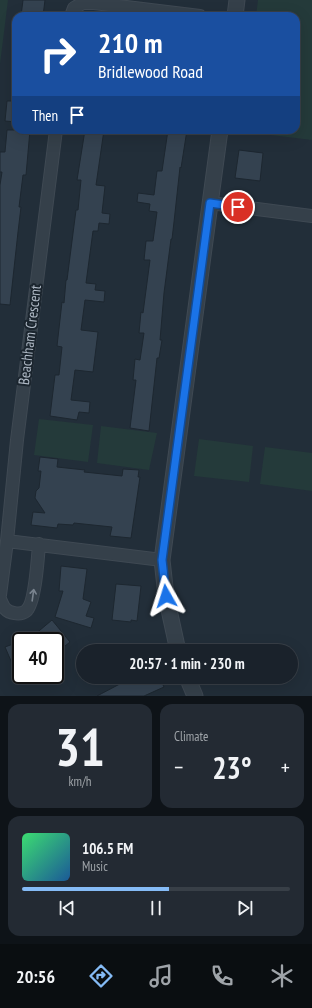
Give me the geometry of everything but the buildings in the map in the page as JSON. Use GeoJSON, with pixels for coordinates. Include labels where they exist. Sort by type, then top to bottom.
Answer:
{"type":"FeatureCollection","features":[{"type":"Feature","properties":{"kind":"street"},"geometry":{"type":"LineString","coordinates":[[236,12],[237,0]]}},
{"type":"Feature","properties":{"kind":"street"},"geometry":{"type":"LineString","coordinates":[[72,12],[74,8],[83,2],[88,2],[168,12]]}},
{"type":"Feature","properties":{"kind":"street","name":"Beachham Crescent"},"geometry":{"type":"LineString","coordinates":[[0,595],[17,440],[55,134]]}},
{"type":"Feature","properties":{"kind":"street"},"geometry":{"type":"LineString","coordinates":[[176,644],[166,596],[162,560],[219,134]]}},
{"type":"Feature","properties":{"kind":"street"},"geometry":{"type":"LineString","coordinates":[[210,203],[312,216]]}},
{"type":"Feature","properties":{"kind":"street"},"geometry":{"type":"LineString","coordinates":[[7,541],[162,560]]}},
{"type":"Feature","properties":{"kind":"street"},"geometry":{"type":"LineString","coordinates":[[0,599],[2,606],[9,613],[19,614],[27,611],[32,601],[39,544]]}},
{"type":"Feature","properties":{"kind":"street"},"geometry":{"type":"LineString","coordinates":[[190,684],[195,696]]}},
{"type":"Feature","properties":{"kind":"green space"},"geometry":{"type":"Polygon","coordinates":[[[0,0],[8,0],[0,64],[0,0]]]}},
{"type":"Feature","properties":{"kind":"green space"},"geometry":{"type":"Polygon","coordinates":[[[258,0],[312,0],[312,140],[263,134],[300,134],[300,12],[256,12],[258,0]]]}},
{"type":"Feature","properties":{"kind":"green space"},"geometry":{"type":"Polygon","coordinates":[[[39,419],[93,425],[88,462],[34,455],[39,419]]]}},
{"type":"Feature","properties":{"kind":"green space"},"geometry":{"type":"Polygon","coordinates":[[[101,426],[157,433],[149,470],[97,463],[101,426]]]}},
{"type":"Feature","properties":{"kind":"green space"},"geometry":{"type":"Polygon","coordinates":[[[199,439],[253,446],[249,482],[194,476],[199,439]]]}},
{"type":"Feature","properties":{"kind":"green space"},"geometry":{"type":"Polygon","coordinates":[[[265,447],[312,453],[312,491],[260,484],[265,447]]]}},
{"type":"Feature","properties":{"kind":"route"},"geometry":{"type":"LineString","coordinates":[[166,596],[162,560],[210,203],[238,207]]}}]}
